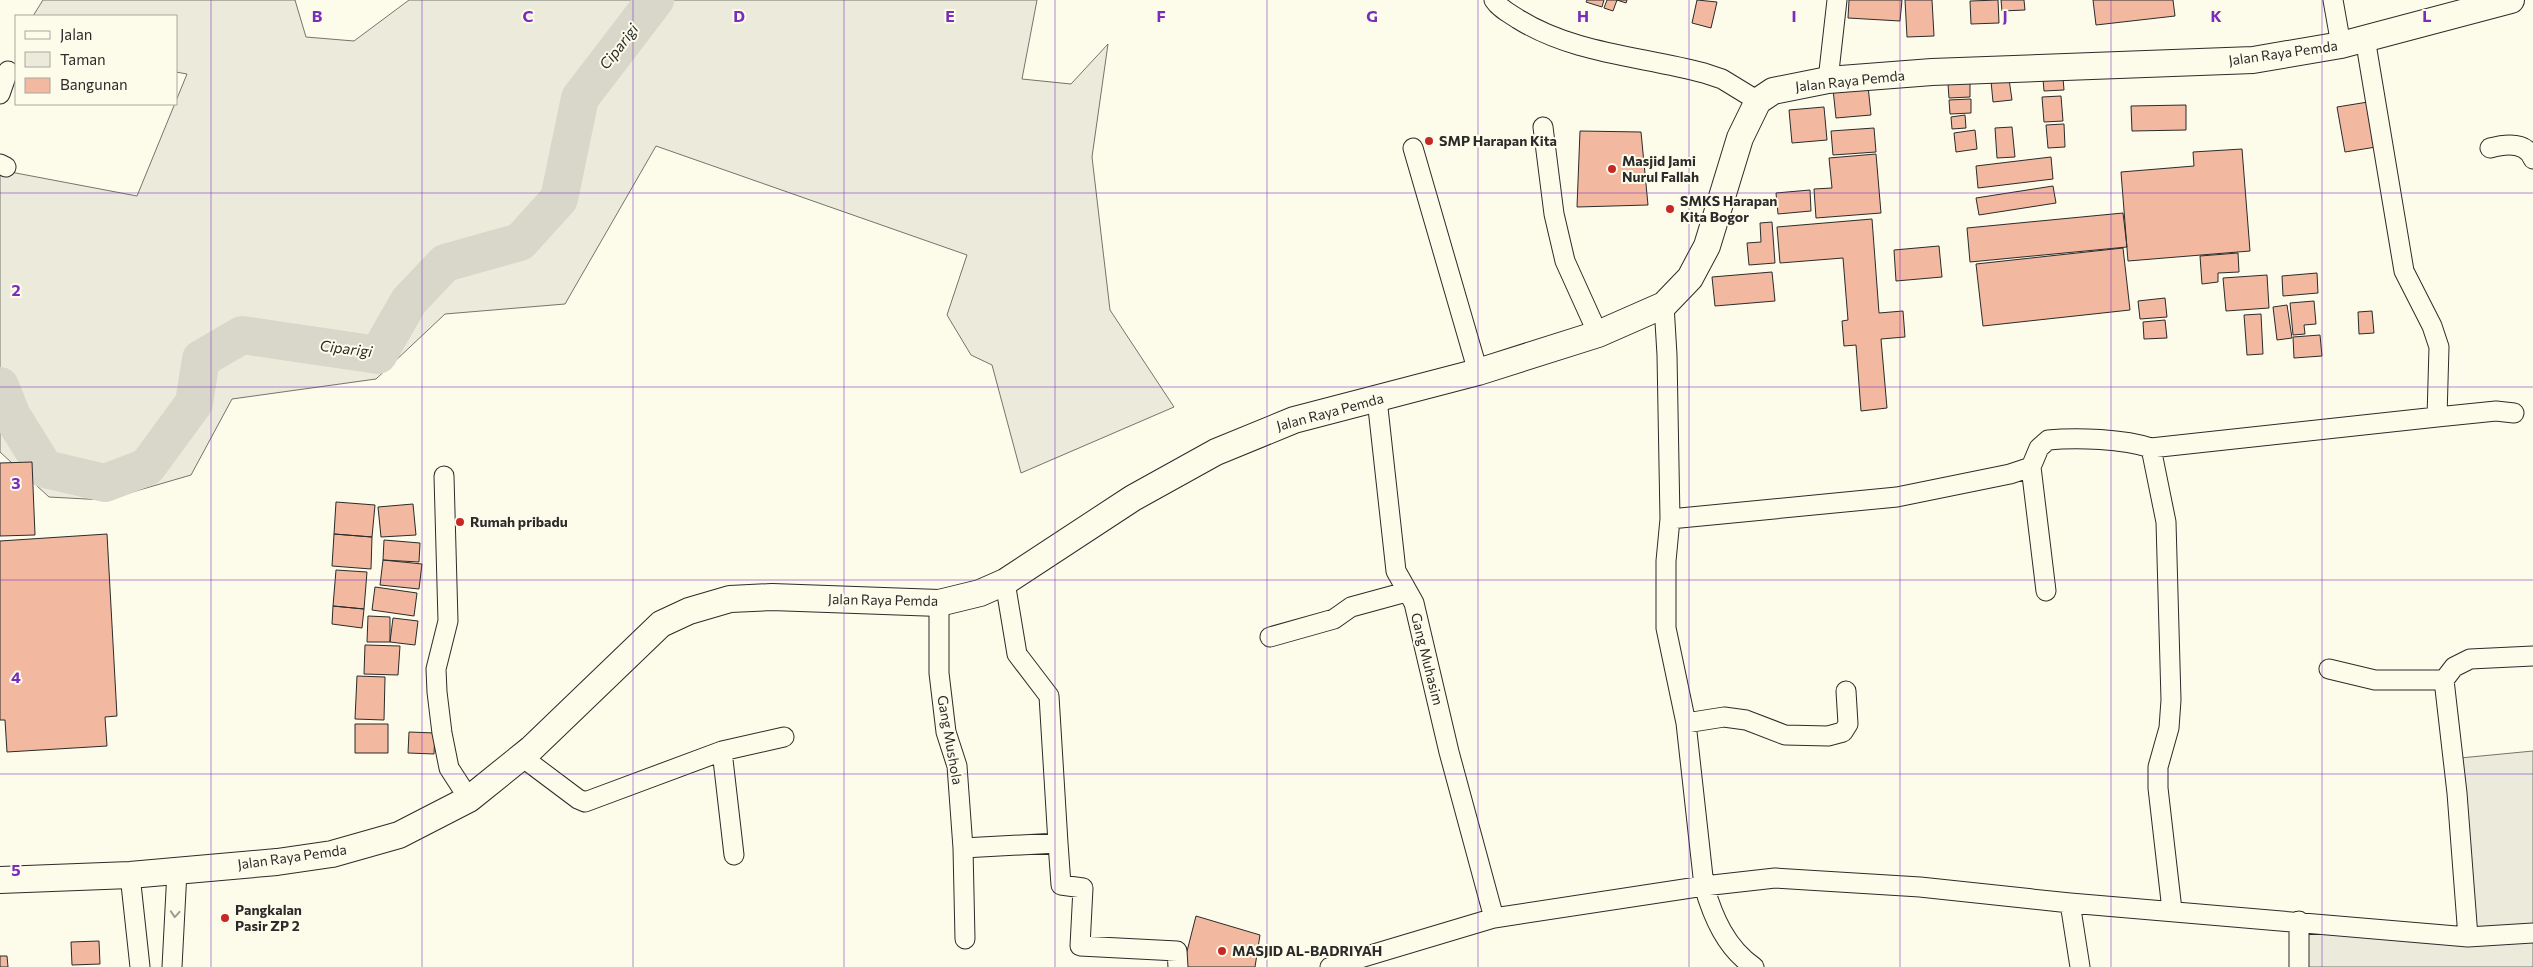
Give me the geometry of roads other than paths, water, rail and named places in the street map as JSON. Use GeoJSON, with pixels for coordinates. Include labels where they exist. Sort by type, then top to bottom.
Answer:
{"type":"FeatureCollection","features":[{"type":"Feature","properties":{"kind":"main road","name":"Jalan Raya Pemda"},"geometry":{"type":"LineString","coordinates":[[0,880],[130,875],[332,854],[399,835],[469,799],[522,758],[661,624],[689,611],[730,599],[772,597],[939,603],[980,593],[1009,578],[1133,498],[1216,452],[1294,420],[1478,372],[1598,334],[1664,304],[1690,278],[1707,246],[1740,138],[1758,101],[1773,91],[1828,80],[1932,72],[2252,60],[2353,42],[2511,0]]}},
{"type":"Feature","properties":{"kind":"street"},"geometry":{"type":"LineString","coordinates":[[1494,0],[1499,7],[1528,25],[1573,45],[1704,73],[1722,79],[1758,101]]}},
{"type":"Feature","properties":{"kind":"street"},"geometry":{"type":"LineString","coordinates":[[1828,80],[1838,0]]}},
{"type":"Feature","properties":{"kind":"street"},"geometry":{"type":"LineString","coordinates":[[2333,0],[2353,42],[2404,270],[2432,326],[2439,347],[2437,416]]}},
{"type":"Feature","properties":{"kind":"street"},"geometry":{"type":"LineString","coordinates":[[0,94],[8,70]]}},
{"type":"Feature","properties":{"kind":"street"},"geometry":{"type":"LineString","coordinates":[[1543,127],[1554,214],[1565,261],[1598,334]]}},
{"type":"Feature","properties":{"kind":"street"},"geometry":{"type":"LineString","coordinates":[[2490,148],[2517,145],[2526,149],[2533,159]]}},
{"type":"Feature","properties":{"kind":"street"},"geometry":{"type":"LineString","coordinates":[[1413,148],[1478,372]]}},
{"type":"Feature","properties":{"kind":"street"},"geometry":{"type":"LineString","coordinates":[[1664,304],[1667,355],[1670,520],[1666,561],[1666,628],[1686,723],[1704,886],[1711,912],[1721,931],[1750,966]]}},
{"type":"Feature","properties":{"kind":"street","name":"Gang Muhasim"},"geometry":{"type":"LineString","coordinates":[[1377,399],[1396,571],[1406,592],[1414,603],[1450,752],[1494,918]]}},
{"type":"Feature","properties":{"kind":"street"},"geometry":{"type":"LineString","coordinates":[[2046,591],[2031,467],[2039,448],[2048,440],[2138,443],[2151,448],[2437,416],[2496,411],[2514,413]]}},
{"type":"Feature","properties":{"kind":"street"},"geometry":{"type":"LineString","coordinates":[[2151,448],[2166,522],[2172,700],[2168,728],[2158,766],[2158,781],[2172,910]]}},
{"type":"Feature","properties":{"kind":"street"},"geometry":{"type":"LineString","coordinates":[[1670,520],[1897,497],[2010,474],[2031,467]]}},
{"type":"Feature","properties":{"kind":"street"},"geometry":{"type":"LineString","coordinates":[[444,476],[448,621],[437,662],[437,692],[449,768],[469,799]]}},
{"type":"Feature","properties":{"kind":"street"},"geometry":{"type":"LineString","coordinates":[[1009,578],[1021,611]]}},
{"type":"Feature","properties":{"kind":"street"},"geometry":{"type":"LineString","coordinates":[[1009,578],[1017,654],[1049,696],[1061,884],[1083,888],[1080,946],[1177,951],[1178,967]]}},
{"type":"Feature","properties":{"kind":"street"},"geometry":{"type":"LineString","coordinates":[[1270,637],[1334,619],[1351,607],[1406,592]]}},
{"type":"Feature","properties":{"kind":"street","name":"Gang Mushola"},"geometry":{"type":"LineString","coordinates":[[939,603],[939,673],[946,732],[957,766],[963,848],[965,939]]}},
{"type":"Feature","properties":{"kind":"street"},"geometry":{"type":"LineString","coordinates":[[2468,937],[2457,793],[2444,680],[2454,667],[2470,659],[2533,656]]}},
{"type":"Feature","properties":{"kind":"street"},"geometry":{"type":"LineString","coordinates":[[2329,669],[2374,680],[2444,680]]}},
{"type":"Feature","properties":{"kind":"street"},"geometry":{"type":"LineString","coordinates":[[1686,723],[1724,717],[1746,720],[1785,735],[1828,736],[1843,732],[1848,724],[1846,691]]}},
{"type":"Feature","properties":{"kind":"street"},"geometry":{"type":"LineString","coordinates":[[522,758],[578,799],[586,802],[722,752],[784,737]]}},
{"type":"Feature","properties":{"kind":"street"},"geometry":{"type":"LineString","coordinates":[[722,752],[734,855]]}},
{"type":"Feature","properties":{"kind":"street"},"geometry":{"type":"LineString","coordinates":[[963,848],[1058,843]]}},
{"type":"Feature","properties":{"kind":"street"},"geometry":{"type":"LineString","coordinates":[[172,962],[178,871]]}},
{"type":"Feature","properties":{"kind":"street"},"geometry":{"type":"LineString","coordinates":[[130,875],[140,967]]}},
{"type":"Feature","properties":{"kind":"street"},"geometry":{"type":"LineString","coordinates":[[1330,967],[1494,918],[1704,886],[1775,878],[1920,887],[2070,903],[2172,910],[2468,937],[2533,933]]}},
{"type":"Feature","properties":{"kind":"street"},"geometry":{"type":"LineString","coordinates":[[2070,903],[2080,967]]}},
{"type":"Feature","properties":{"kind":"street"},"geometry":{"type":"LineString","coordinates":[[2299,921],[2299,967]]}},
{"type":"Feature","properties":{"kind":"waterway","name":"Ciparigi"},"geometry":{"type":"LineString","coordinates":[[0,386],[12,416],[45,469],[105,483],[147,467],[194,403],[201,359],[242,335],[378,355],[409,301],[445,263],[520,242],[559,199],[580,98],[655,0]]}},
{"type":"Feature","properties":{"kind":"place","name":"SMP Harapan Kita"},"geometry":{"type":"Point","coordinates":[1429,141]}},
{"type":"Feature","properties":{"kind":"place","name":"Masjid Jami Nurul Fallah"},"geometry":{"type":"Point","coordinates":[1612,169]}},
{"type":"Feature","properties":{"kind":"place","name":"SMKS Harapan Kita Bogor"},"geometry":{"type":"Point","coordinates":[1670,209]}},
{"type":"Feature","properties":{"kind":"place","name":"Rumah pribadu"},"geometry":{"type":"Point","coordinates":[460,522]}},
{"type":"Feature","properties":{"kind":"place","name":"Pangkalan Pasir ZP 2"},"geometry":{"type":"Point","coordinates":[225,918]}},
{"type":"Feature","properties":{"kind":"place","name":"MASJID AL-BADRIYAH"},"geometry":{"type":"Point","coordinates":[1222,951]}}]}
